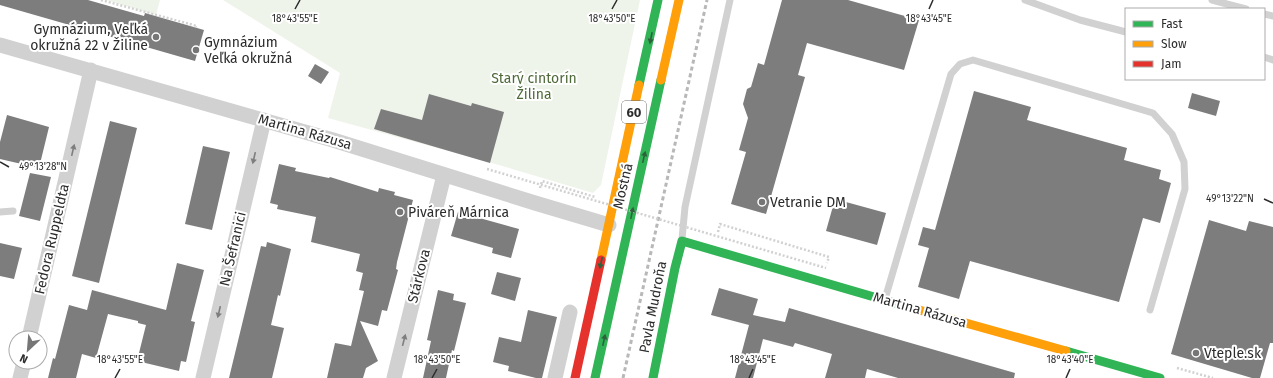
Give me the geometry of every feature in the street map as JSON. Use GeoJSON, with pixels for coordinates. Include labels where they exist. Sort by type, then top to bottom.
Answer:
{"type":"FeatureCollection","features":[{"type":"Feature","properties":{"kind":"main road","name":"Mostná"},"geometry":{"type":"LineString","coordinates":[[575,378],[658,0]]}},
{"type":"Feature","properties":{"kind":"main road","name":"Mostná"},"geometry":{"type":"LineString","coordinates":[[595,378],[680,0]]}},
{"type":"Feature","properties":{"kind":"main road","name":"Martina Rázusa"},"geometry":{"type":"LineString","coordinates":[[682,241],[1160,378]]}},
{"type":"Feature","properties":{"kind":"main road","name":"Pavla Mudroňa"},"geometry":{"type":"LineString","coordinates":[[653,378],[675,268],[682,241]]}},
{"type":"Feature","properties":{"kind":"street","name":"Martina Rázusa"},"geometry":{"type":"LineString","coordinates":[[0,45],[333,140],[535,203],[609,224]]}},
{"type":"Feature","properties":{"kind":"street","name":"Fedora Ruppeldta"},"geometry":{"type":"LineString","coordinates":[[31,330],[91,70]]}},
{"type":"Feature","properties":{"kind":"street","name":"Na Šefranici"},"geometry":{"type":"LineString","coordinates":[[203,378],[264,120]]}},
{"type":"Feature","properties":{"kind":"street","name":"Stárkova"},"geometry":{"type":"LineString","coordinates":[[394,378],[444,175]]}},
{"type":"Feature","properties":{"kind":"street"},"geometry":{"type":"LineString","coordinates":[[555,378],[570,312]]}},
{"type":"Feature","properties":{"kind":"lane"},"geometry":{"type":"LineString","coordinates":[[682,241],[685,207],[730,0]]}},
{"type":"Feature","properties":{"kind":"lane"},"geometry":{"type":"LineString","coordinates":[[1025,0],[1080,20],[1125,32]]}},
{"type":"Feature","properties":{"kind":"lane"},"geometry":{"type":"LineString","coordinates":[[1212,0],[1242,8]]}},
{"type":"Feature","properties":{"kind":"lane"},"geometry":{"type":"LineString","coordinates":[[885,300],[951,74],[960,64],[973,60],[1153,113],[1172,134],[1184,162],[1185,189],[1150,310]]}},
{"type":"Feature","properties":{"kind":"lane"},"geometry":{"type":"LineString","coordinates":[[0,212],[13,211]]}},
{"type":"Feature","properties":{"kind":"path"},"geometry":{"type":"LineString","coordinates":[[102,0],[196,27]]}},
{"type":"Feature","properties":{"kind":"path"},"geometry":{"type":"LineString","coordinates":[[487,169],[826,268],[829,257],[720,224],[713,250]]}},
{"type":"Feature","properties":{"kind":"path"},"geometry":{"type":"LineString","coordinates":[[535,203],[542,181],[600,198]]}},
{"type":"Feature","properties":{"kind":"green space"},"geometry":{"type":"Polygon","coordinates":[[[106,0],[160,0],[156,15],[106,0]]]}},
{"type":"Feature","properties":{"kind":"green space","name":"Starý cintorín Žilina"},"geometry":{"type":"Polygon","coordinates":[[[223,0],[640,0],[601,185],[593,193],[499,165],[328,118],[340,73],[223,0]]]}},
{"type":"Feature","properties":{"kind":"building","name":"Gymnázium, Veľká okružná 22 v Žiline"},"geometry":{"type":"Polygon","coordinates":[[[0,0],[88,0],[144,16],[145,13],[204,30],[195,61],[0,5],[0,0]]]}},
{"type":"Feature","properties":{"kind":"building"},"geometry":{"type":"Polygon","coordinates":[[[782,0],[848,0],[919,20],[904,70],[807,43],[798,75],[805,77],[766,214],[731,204],[746,152],[739,150],[748,118],[743,104],[747,89],[751,87],[758,63],[764,65],[782,0]]]}},
{"type":"Feature","properties":{"kind":"building"},"geometry":{"type":"Polygon","coordinates":[[[315,64],[329,72],[321,84],[308,76],[315,64]]]}},
{"type":"Feature","properties":{"kind":"building"},"geometry":{"type":"Polygon","coordinates":[[[974,91],[1031,107],[1027,120],[1127,148],[1124,160],[1161,170],[1159,179],[1171,183],[1160,223],[1143,218],[1119,302],[970,261],[959,299],[918,287],[929,248],[918,245],[923,227],[935,230],[974,91]]]}},
{"type":"Feature","properties":{"kind":"building"},"geometry":{"type":"Polygon","coordinates":[[[1192,93],[1220,101],[1216,116],[1188,108],[1192,93]]]}},
{"type":"Feature","properties":{"kind":"building"},"geometry":{"type":"Polygon","coordinates":[[[429,94],[471,106],[472,103],[504,112],[490,163],[374,129],[381,109],[422,120],[429,94]]]}},
{"type":"Feature","properties":{"kind":"building"},"geometry":{"type":"Polygon","coordinates":[[[7,115],[49,127],[39,168],[0,159],[0,142],[7,115]]]}},
{"type":"Feature","properties":{"kind":"building"},"geometry":{"type":"Polygon","coordinates":[[[110,121],[137,128],[99,283],[72,276],[110,121]]]}},
{"type":"Feature","properties":{"kind":"building"},"geometry":{"type":"Polygon","coordinates":[[[203,146],[230,152],[212,230],[185,224],[203,146]]]}},
{"type":"Feature","properties":{"kind":"building"},"geometry":{"type":"Polygon","coordinates":[[[279,164],[296,168],[295,171],[330,177],[378,192],[379,188],[395,192],[394,195],[413,200],[397,262],[396,269],[398,270],[387,311],[382,310],[378,326],[360,321],[378,361],[366,368],[363,378],[327,378],[335,343],[351,346],[364,291],[359,290],[363,273],[356,271],[360,254],[311,242],[316,217],[277,209],[278,205],[270,203],[279,164]]]}},
{"type":"Feature","properties":{"kind":"building"},"geometry":{"type":"Polygon","coordinates":[[[30,173],[51,177],[40,221],[19,216],[30,173]]]}},
{"type":"Feature","properties":{"kind":"building"},"geometry":{"type":"Polygon","coordinates":[[[835,199],[886,213],[877,245],[826,231],[835,199]]]}},
{"type":"Feature","properties":{"kind":"building"},"geometry":{"type":"Polygon","coordinates":[[[458,212],[519,229],[511,258],[492,253],[493,248],[451,236],[458,212]]]}},
{"type":"Feature","properties":{"kind":"building"},"geometry":{"type":"Polygon","coordinates":[[[1209,220],[1246,231],[1249,221],[1273,227],[1273,343],[1270,343],[1260,378],[1252,378],[1171,354],[1209,220]]]}},
{"type":"Feature","properties":{"kind":"building"},"geometry":{"type":"Polygon","coordinates":[[[267,242],[291,249],[280,296],[278,295],[271,325],[284,328],[272,378],[229,378],[261,246],[266,247],[267,242]]]}},
{"type":"Feature","properties":{"kind":"building"},"geometry":{"type":"Polygon","coordinates":[[[0,243],[22,248],[14,279],[0,276],[0,243]]]}},
{"type":"Feature","properties":{"kind":"building"},"geometry":{"type":"Polygon","coordinates":[[[177,263],[204,270],[191,321],[195,322],[186,362],[181,361],[179,371],[137,361],[146,325],[138,323],[138,321],[108,314],[96,358],[82,354],[76,378],[48,378],[53,358],[55,359],[69,305],[87,310],[92,290],[166,310],[177,263]]]}},
{"type":"Feature","properties":{"kind":"building"},"geometry":{"type":"Polygon","coordinates":[[[497,272],[521,278],[515,301],[491,294],[497,272]]]}},
{"type":"Feature","properties":{"kind":"building"},"geometry":{"type":"Polygon","coordinates":[[[719,288],[758,299],[753,315],[785,322],[789,308],[1015,373],[1014,378],[898,378],[867,369],[865,378],[825,378],[832,354],[795,343],[793,347],[763,339],[753,378],[735,378],[749,325],[711,315],[719,288]]]}},
{"type":"Feature","properties":{"kind":"building"},"geometry":{"type":"Polygon","coordinates":[[[438,290],[454,294],[453,300],[466,303],[454,351],[452,350],[446,378],[423,378],[431,341],[427,340],[438,290]]]}},
{"type":"Feature","properties":{"kind":"building"},"geometry":{"type":"Polygon","coordinates":[[[528,310],[557,317],[542,378],[536,378],[508,371],[509,366],[493,362],[499,337],[521,342],[528,310]]]}},
{"type":"Feature","properties":{"kind":"railway"},"geometry":{"type":"LineString","coordinates":[[623,378],[707,0]]}},
{"type":"Feature","properties":{"kind":"traffic: fast"},"geometry":{"type":"LineString","coordinates":[[639,85],[658,0]]}},
{"type":"Feature","properties":{"kind":"traffic: fast"},"geometry":{"type":"LineString","coordinates":[[595,378],[661,80]]}},
{"type":"Feature","properties":{"kind":"traffic: fast"},"geometry":{"type":"LineString","coordinates":[[653,378],[675,268],[682,241],[905,306]]}},
{"type":"Feature","properties":{"kind":"traffic: fast"},"geometry":{"type":"LineString","coordinates":[[1066,351],[1160,378]]}},
{"type":"Feature","properties":{"kind":"traffic: slow"},"geometry":{"type":"LineString","coordinates":[[661,80],[679,0]]}},
{"type":"Feature","properties":{"kind":"traffic: slow"},"geometry":{"type":"LineString","coordinates":[[601,260],[639,85]]}},
{"type":"Feature","properties":{"kind":"traffic: slow"},"geometry":{"type":"LineString","coordinates":[[905,306],[1066,351]]}},
{"type":"Feature","properties":{"kind":"traffic: jam"},"geometry":{"type":"LineString","coordinates":[[575,378],[601,260]]}},
{"type":"Feature","properties":{"kind":"place","name":"Gymnázium, Veľká okružná 22 v Žiline"},"geometry":{"type":"Point","coordinates":[156,37]}},
{"type":"Feature","properties":{"kind":"place","name":"Gymnázium Veľká okružná"},"geometry":{"type":"Point","coordinates":[196,50]}},
{"type":"Feature","properties":{"kind":"place","name":"Vetranie DM"},"geometry":{"type":"Point","coordinates":[762,202]}},
{"type":"Feature","properties":{"kind":"place","name":"Piváreň Márnica"},"geometry":{"type":"Point","coordinates":[400,212]}},
{"type":"Feature","properties":{"kind":"place","name":"Vteple.sk"},"geometry":{"type":"Point","coordinates":[1196,353]}}]}
